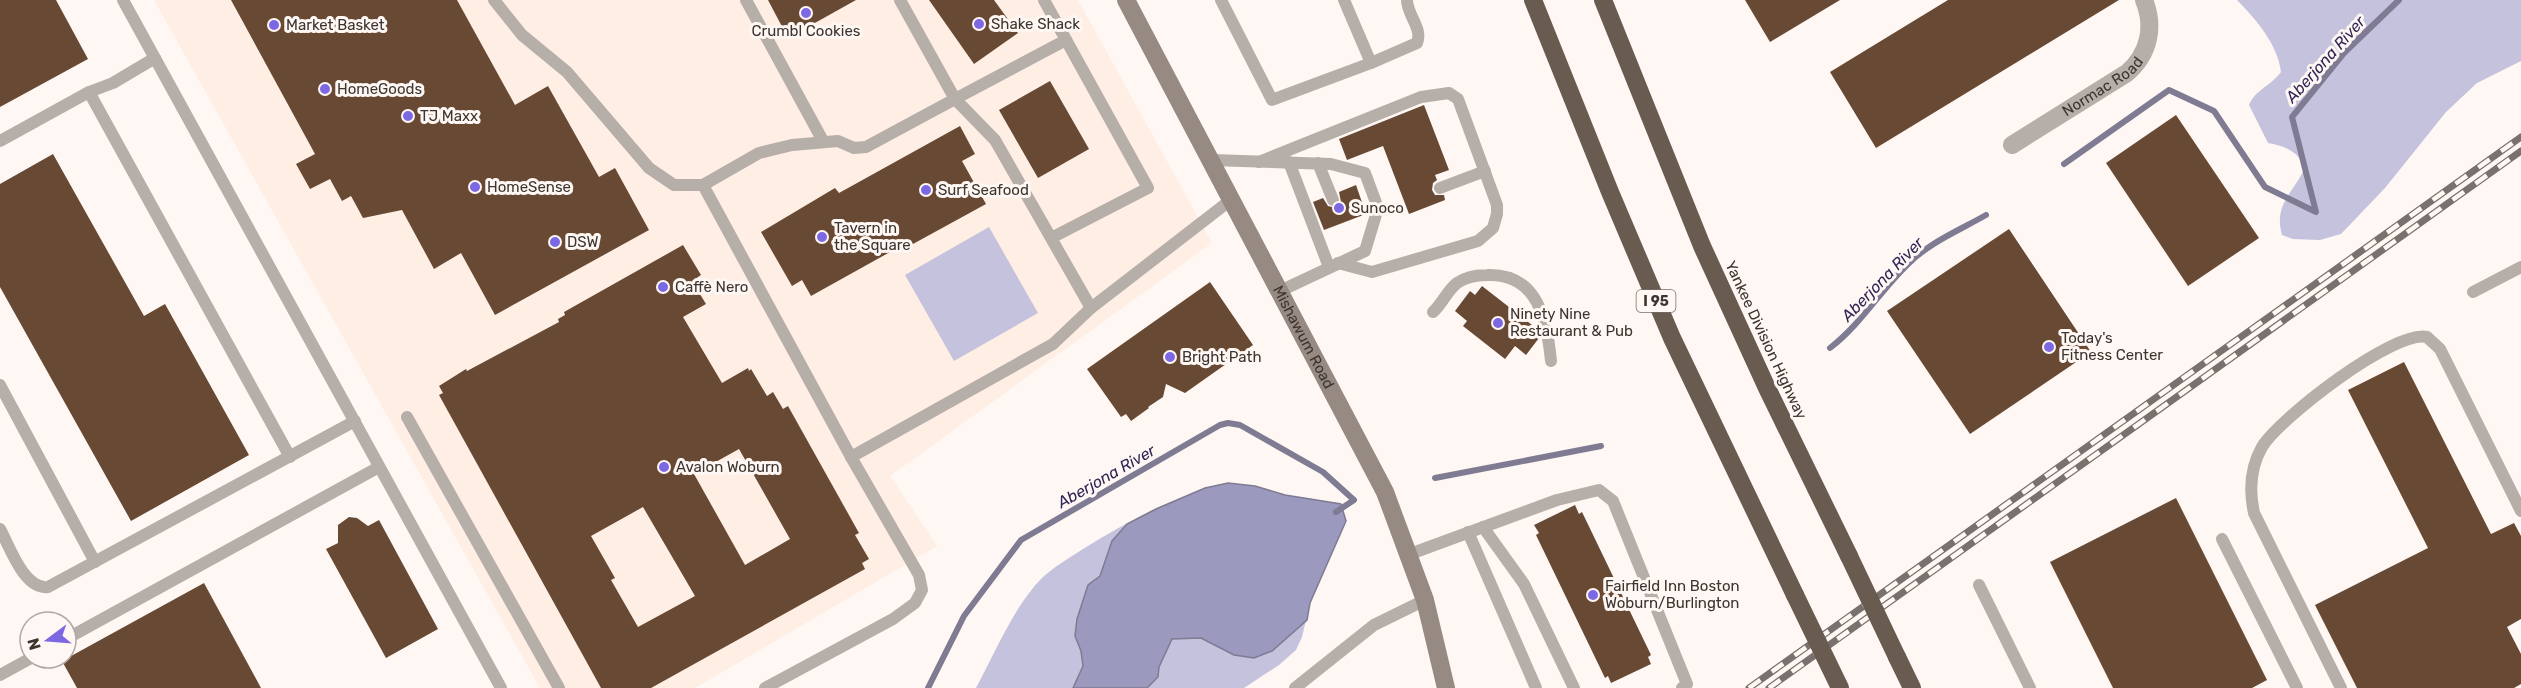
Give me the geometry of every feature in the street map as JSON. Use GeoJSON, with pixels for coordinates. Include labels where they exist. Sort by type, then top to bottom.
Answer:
{"type":"FeatureCollection","features":[{"type":"Feature","properties":{"kind":"highway","name":"I 95"},"geometry":{"type":"LineString","coordinates":[[1533,0],[1610,192],[1672,338],[1840,688]]}},
{"type":"Feature","properties":{"kind":"highway","name":"Yankee Division Highway"},"geometry":{"type":"LineString","coordinates":[[1603,0],[1711,266],[1912,688]]}},
{"type":"Feature","properties":{"kind":"main road","name":"Mishawum Road"},"geometry":{"type":"LineString","coordinates":[[1126,0],[1385,492],[1410,554],[1425,600],[1446,688]]}},
{"type":"Feature","properties":{"kind":"street","name":"Normac Road"},"geometry":{"type":"LineString","coordinates":[[2012,145],[2127,73],[2136,65],[2145,50],[2150,33],[2149,16],[2144,0]]}},
{"type":"Feature","properties":{"kind":"lane"},"geometry":{"type":"LineString","coordinates":[[123,0],[501,688]]}},
{"type":"Feature","properties":{"kind":"lane"},"geometry":{"type":"LineString","coordinates":[[494,0],[522,35],[567,72],[649,168],[674,185],[703,185],[759,153],[792,145],[838,141],[854,148],[866,147],[1066,40]]}},
{"type":"Feature","properties":{"kind":"lane"},"geometry":{"type":"LineString","coordinates":[[746,0],[823,141]]}},
{"type":"Feature","properties":{"kind":"lane"},"geometry":{"type":"LineString","coordinates":[[900,0],[955,99],[995,140],[1053,237],[1091,308]]}},
{"type":"Feature","properties":{"kind":"lane"},"geometry":{"type":"LineString","coordinates":[[1044,0],[1149,188],[1053,237]]}},
{"type":"Feature","properties":{"kind":"lane"},"geometry":{"type":"LineString","coordinates":[[1221,0],[1272,100],[1417,43],[1419,34],[1407,6],[1407,0]]}},
{"type":"Feature","properties":{"kind":"lane"},"geometry":{"type":"LineString","coordinates":[[1344,0],[1371,63]]}},
{"type":"Feature","properties":{"kind":"lane"},"geometry":{"type":"LineString","coordinates":[[0,141],[155,58]]}},
{"type":"Feature","properties":{"kind":"lane"},"geometry":{"type":"LineString","coordinates":[[89,92],[290,457]]}},
{"type":"Feature","properties":{"kind":"lane"},"geometry":{"type":"LineString","coordinates":[[1259,162],[1417,99],[1449,93],[1455,95],[1497,205],[1493,228],[1482,238],[1372,272],[1334,265]]}},
{"type":"Feature","properties":{"kind":"lane"},"geometry":{"type":"LineString","coordinates":[[1212,160],[1331,164],[1365,173],[1378,208],[1365,250],[1281,291]]}},
{"type":"Feature","properties":{"kind":"lane"},"geometry":{"type":"LineString","coordinates":[[1289,162],[1334,265]]}},
{"type":"Feature","properties":{"kind":"lane"},"geometry":{"type":"LineString","coordinates":[[1318,163],[1333,200]]}},
{"type":"Feature","properties":{"kind":"lane"},"geometry":{"type":"LineString","coordinates":[[1440,188],[1485,171]]}},
{"type":"Feature","properties":{"kind":"lane"},"geometry":{"type":"LineString","coordinates":[[703,185],[851,457],[919,576],[922,590],[915,603],[892,619],[765,688]]}},
{"type":"Feature","properties":{"kind":"lane"},"geometry":{"type":"LineString","coordinates":[[851,457],[1053,344],[1091,308],[1232,199]]}},
{"type":"Feature","properties":{"kind":"lane"},"geometry":{"type":"LineString","coordinates":[[2473,292],[2521,267]]}},
{"type":"Feature","properties":{"kind":"lane"},"geometry":{"type":"LineString","coordinates":[[1433,312],[1451,289],[1464,279],[1487,275],[1513,278],[1527,290],[1543,318],[1548,331],[1551,361]]}},
{"type":"Feature","properties":{"kind":"lane"},"geometry":{"type":"LineString","coordinates":[[2341,688],[2254,513],[2252,472],[2257,458],[2271,435],[2362,361],[2409,338],[2427,337],[2440,349],[2521,511]]}},
{"type":"Feature","properties":{"kind":"lane"},"geometry":{"type":"LineString","coordinates":[[0,385],[96,562]]}},
{"type":"Feature","properties":{"kind":"lane"},"geometry":{"type":"LineString","coordinates":[[407,417],[559,688]]}},
{"type":"Feature","properties":{"kind":"lane"},"geometry":{"type":"LineString","coordinates":[[0,529],[27,579],[38,587],[48,587],[355,421]]}},
{"type":"Feature","properties":{"kind":"lane"},"geometry":{"type":"LineString","coordinates":[[78,632],[379,467]]}},
{"type":"Feature","properties":{"kind":"lane"},"geometry":{"type":"LineString","coordinates":[[1410,554],[1557,500],[1599,490],[1613,501],[1687,684],[1682,688]]}},
{"type":"Feature","properties":{"kind":"lane"},"geometry":{"type":"LineString","coordinates":[[1483,527],[1524,584],[1574,688]]}},
{"type":"Feature","properties":{"kind":"lane"},"geometry":{"type":"LineString","coordinates":[[1468,532],[1536,688]]}},
{"type":"Feature","properties":{"kind":"lane"},"geometry":{"type":"LineString","coordinates":[[2222,539],[2297,688]]}},
{"type":"Feature","properties":{"kind":"lane"},"geometry":{"type":"LineString","coordinates":[[1979,585],[2030,688]]}},
{"type":"Feature","properties":{"kind":"lane"},"geometry":{"type":"LineString","coordinates":[[1295,688],[1374,625],[1425,600]]}},
{"type":"Feature","properties":{"kind":"lane"},"geometry":{"type":"LineString","coordinates":[[0,675],[18,665]]}},
{"type":"Feature","properties":{"kind":"shaded area"},"geometry":{"type":"Polygon","coordinates":[[[154,0],[1078,0],[1212,243],[890,476],[937,546],[695,688],[540,688],[154,0]]]}},
{"type":"Feature","properties":{"kind":"shaded area"},"geometry":{"type":"Polygon","coordinates":[[[2237,0],[2521,0],[2521,61],[2477,83],[2446,112],[2385,188],[2341,234],[2320,240],[2293,239],[2282,235],[2280,214],[2286,198],[2305,167],[2290,150],[2268,143],[2249,105],[2255,95],[2281,72],[2271,42],[2237,0]]]}},
{"type":"Feature","properties":{"kind":"shaded area"},"geometry":{"type":"Polygon","coordinates":[[[989,227],[1038,313],[954,361],[905,275],[989,227]]]}},
{"type":"Feature","properties":{"kind":"shaded area"},"geometry":{"type":"Polygon","coordinates":[[[1228,483],[1255,486],[1285,495],[1341,504],[1346,521],[1310,603],[1302,637],[1296,650],[1279,665],[1244,688],[976,688],[1014,616],[1042,578],[1083,549],[1135,519],[1190,494],[1228,483]]]}},
{"type":"Feature","properties":{"kind":"shaded area"},"geometry":{"type":"Polygon","coordinates":[[[1228,483],[1255,486],[1285,495],[1341,504],[1346,521],[1310,603],[1307,620],[1272,651],[1254,658],[1234,655],[1201,638],[1172,639],[1159,667],[1158,677],[1147,688],[1073,688],[1083,666],[1081,651],[1075,636],[1077,619],[1088,585],[1100,576],[1112,541],[1127,524],[1156,509],[1205,488],[1228,483]]]}},
{"type":"Feature","properties":{"kind":"building"},"geometry":{"type":"Polygon","coordinates":[[[0,0],[56,0],[88,59],[0,107],[0,0]]]}},
{"type":"Feature","properties":{"kind":"building"},"geometry":{"type":"Polygon","coordinates":[[[231,0],[457,0],[515,105],[548,86],[599,177],[615,168],[649,230],[495,315],[461,253],[434,269],[402,210],[363,218],[351,196],[342,201],[330,179],[310,189],[296,164],[315,154],[231,0]]]}},
{"type":"Feature","properties":{"kind":"building"},"geometry":{"type":"Polygon","coordinates":[[[768,0],[856,0],[788,38],[768,0]]]}},
{"type":"Feature","properties":{"kind":"building","name":"Shake Shack"},"geometry":{"type":"Polygon","coordinates":[[[929,0],[994,0],[1018,33],[974,64],[929,0]]]}},
{"type":"Feature","properties":{"kind":"building"},"geometry":{"type":"Polygon","coordinates":[[[1745,0],[1840,0],[1770,42],[1745,0]]]}},
{"type":"Feature","properties":{"kind":"building"},"geometry":{"type":"Polygon","coordinates":[[[1948,0],[2119,0],[1876,148],[1830,72],[1948,0]]]}},
{"type":"Feature","properties":{"kind":"building"},"geometry":{"type":"Polygon","coordinates":[[[1050,81],[1089,149],[1038,178],[999,110],[1050,81]]]}},
{"type":"Feature","properties":{"kind":"building"},"geometry":{"type":"Polygon","coordinates":[[[1424,105],[1449,170],[1435,175],[1437,180],[1433,183],[1432,190],[1435,195],[1444,195],[1445,200],[1409,214],[1383,146],[1347,160],[1339,139],[1424,105]]]}},
{"type":"Feature","properties":{"kind":"building"},"geometry":{"type":"Polygon","coordinates":[[[2176,115],[2259,238],[2188,286],[2106,163],[2176,115]]]}},
{"type":"Feature","properties":{"kind":"building"},"geometry":{"type":"Polygon","coordinates":[[[960,126],[975,154],[962,161],[986,204],[902,250],[899,247],[811,296],[802,280],[792,286],[761,232],[835,188],[839,193],[960,126]]]}},
{"type":"Feature","properties":{"kind":"building"},"geometry":{"type":"Polygon","coordinates":[[[53,154],[144,316],[165,304],[249,455],[131,521],[0,287],[0,184],[53,154]]]}},
{"type":"Feature","properties":{"kind":"building","name":"Sunoco"},"geometry":{"type":"Polygon","coordinates":[[[1356,185],[1366,214],[1324,230],[1313,202],[1323,198],[1328,206],[1336,208],[1341,202],[1339,192],[1356,185]]]}},
{"type":"Feature","properties":{"kind":"building"},"geometry":{"type":"Polygon","coordinates":[[[2009,229],[2091,352],[1970,434],[1887,311],[2009,229]]]}},
{"type":"Feature","properties":{"kind":"building","name":"Avalon Woburn"},"geometry":{"type":"Polygon","coordinates":[[[683,245],[701,275],[692,281],[706,304],[683,317],[722,383],[748,368],[749,371],[751,369],[767,396],[773,392],[783,409],[788,406],[859,533],[855,535],[869,559],[862,563],[865,569],[651,688],[601,688],[439,395],[443,393],[439,386],[466,369],[467,371],[559,322],[558,319],[565,315],[564,312],[683,245]],[[739,449],[694,474],[745,565],[790,539],[739,449]],[[643,507],[591,536],[615,578],[611,580],[638,627],[695,596],[643,507]]]}},
{"type":"Feature","properties":{"kind":"building","name":"Bright Path"},"geometry":{"type":"Polygon","coordinates":[[[1210,282],[1253,345],[1185,393],[1166,384],[1163,397],[1149,408],[1131,421],[1126,414],[1121,417],[1087,369],[1210,282]]]}},
{"type":"Feature","properties":{"kind":"building","name":"Ninety Nine Restaurant & Pub"},"geometry":{"type":"Polygon","coordinates":[[[1482,286],[1532,325],[1529,328],[1539,338],[1526,355],[1515,346],[1505,359],[1463,326],[1467,321],[1455,311],[1470,291],[1475,295],[1482,286]]]}},
{"type":"Feature","properties":{"kind":"building"},"geometry":{"type":"Polygon","coordinates":[[[2404,362],[2491,534],[2514,523],[2521,536],[2521,619],[2507,627],[2521,654],[2521,684],[2514,688],[2357,688],[2315,605],[2428,548],[2348,390],[2404,362]]]}},
{"type":"Feature","properties":{"kind":"building"},"geometry":{"type":"Polygon","coordinates":[[[2176,498],[2267,680],[2252,688],[2113,688],[2050,562],[2176,498]]]}},
{"type":"Feature","properties":{"kind":"building","name":"Fairfield Inn Boston Woburn/Burlington"},"geometry":{"type":"Polygon","coordinates":[[[1575,505],[1579,514],[1582,512],[1651,655],[1648,657],[1651,664],[1611,683],[1608,676],[1605,678],[1536,535],[1539,533],[1534,525],[1575,505]]]}},
{"type":"Feature","properties":{"kind":"building"},"geometry":{"type":"Polygon","coordinates":[[[349,517],[357,518],[368,526],[379,520],[438,629],[386,658],[326,549],[338,543],[338,525],[349,517]]]}},
{"type":"Feature","properties":{"kind":"building"},"geometry":{"type":"Polygon","coordinates":[[[204,583],[261,688],[77,688],[67,670],[78,670],[78,652],[204,583]]]}},
{"type":"Feature","properties":{"kind":"waterway","name":"Aberjona River"},"geometry":{"type":"LineString","coordinates":[[2064,164],[2169,90],[2214,111],[2265,187],[2316,212],[2292,117],[2344,53],[2399,0]]}},
{"type":"Feature","properties":{"kind":"waterway","name":"Aberjona River"},"geometry":{"type":"LineString","coordinates":[[1830,348],[1851,329],[1898,274],[1917,256],[1935,243],[1986,215]]}},
{"type":"Feature","properties":{"kind":"waterway","name":"Aberjona River"},"geometry":{"type":"LineString","coordinates":[[928,688],[964,616],[1021,540],[1220,425],[1228,423],[1240,425],[1323,472],[1354,500],[1336,512]]}},
{"type":"Feature","properties":{"kind":"waterway","name":"Aberjona River"},"geometry":{"type":"LineString","coordinates":[[1435,478],[1601,446]]}},
{"type":"Feature","properties":{"kind":"railway"},"geometry":{"type":"LineString","coordinates":[[1749,688],[2521,137]]}},
{"type":"Feature","properties":{"kind":"railway"},"geometry":{"type":"LineString","coordinates":[[1769,688],[2521,151]]}},
{"type":"Feature","properties":{"kind":"place","name":"Crumbl Cookies"},"geometry":{"type":"Point","coordinates":[806,13]}},
{"type":"Feature","properties":{"kind":"place","name":"Shake Shack"},"geometry":{"type":"Point","coordinates":[979,24]}},
{"type":"Feature","properties":{"kind":"place","name":"Market Basket"},"geometry":{"type":"Point","coordinates":[274,25]}},
{"type":"Feature","properties":{"kind":"place","name":"HomeGoods"},"geometry":{"type":"Point","coordinates":[325,89]}},
{"type":"Feature","properties":{"kind":"place","name":"TJ Maxx"},"geometry":{"type":"Point","coordinates":[408,116]}},
{"type":"Feature","properties":{"kind":"place","name":"HomeSense"},"geometry":{"type":"Point","coordinates":[475,187]}},
{"type":"Feature","properties":{"kind":"place","name":"Surf Seafood"},"geometry":{"type":"Point","coordinates":[926,190]}},
{"type":"Feature","properties":{"kind":"place","name":"Sunoco"},"geometry":{"type":"Point","coordinates":[1339,208]}},
{"type":"Feature","properties":{"kind":"place","name":"Tavern in the Square"},"geometry":{"type":"Point","coordinates":[822,237]}},
{"type":"Feature","properties":{"kind":"place","name":"DSW"},"geometry":{"type":"Point","coordinates":[555,242]}},
{"type":"Feature","properties":{"kind":"place","name":"Caffè Nero"},"geometry":{"type":"Point","coordinates":[663,287]}},
{"type":"Feature","properties":{"kind":"place","name":"Ninety Nine Restaurant & Pub"},"geometry":{"type":"Point","coordinates":[1498,323]}},
{"type":"Feature","properties":{"kind":"place","name":"Today's Fitness Center"},"geometry":{"type":"Point","coordinates":[2049,347]}},
{"type":"Feature","properties":{"kind":"place","name":"Bright Path"},"geometry":{"type":"Point","coordinates":[1170,357]}},
{"type":"Feature","properties":{"kind":"place","name":"Avalon Woburn"},"geometry":{"type":"Point","coordinates":[664,467]}},
{"type":"Feature","properties":{"kind":"place","name":"Fairfield Inn Boston Woburn/Burlington"},"geometry":{"type":"Point","coordinates":[1593,595]}}]}
